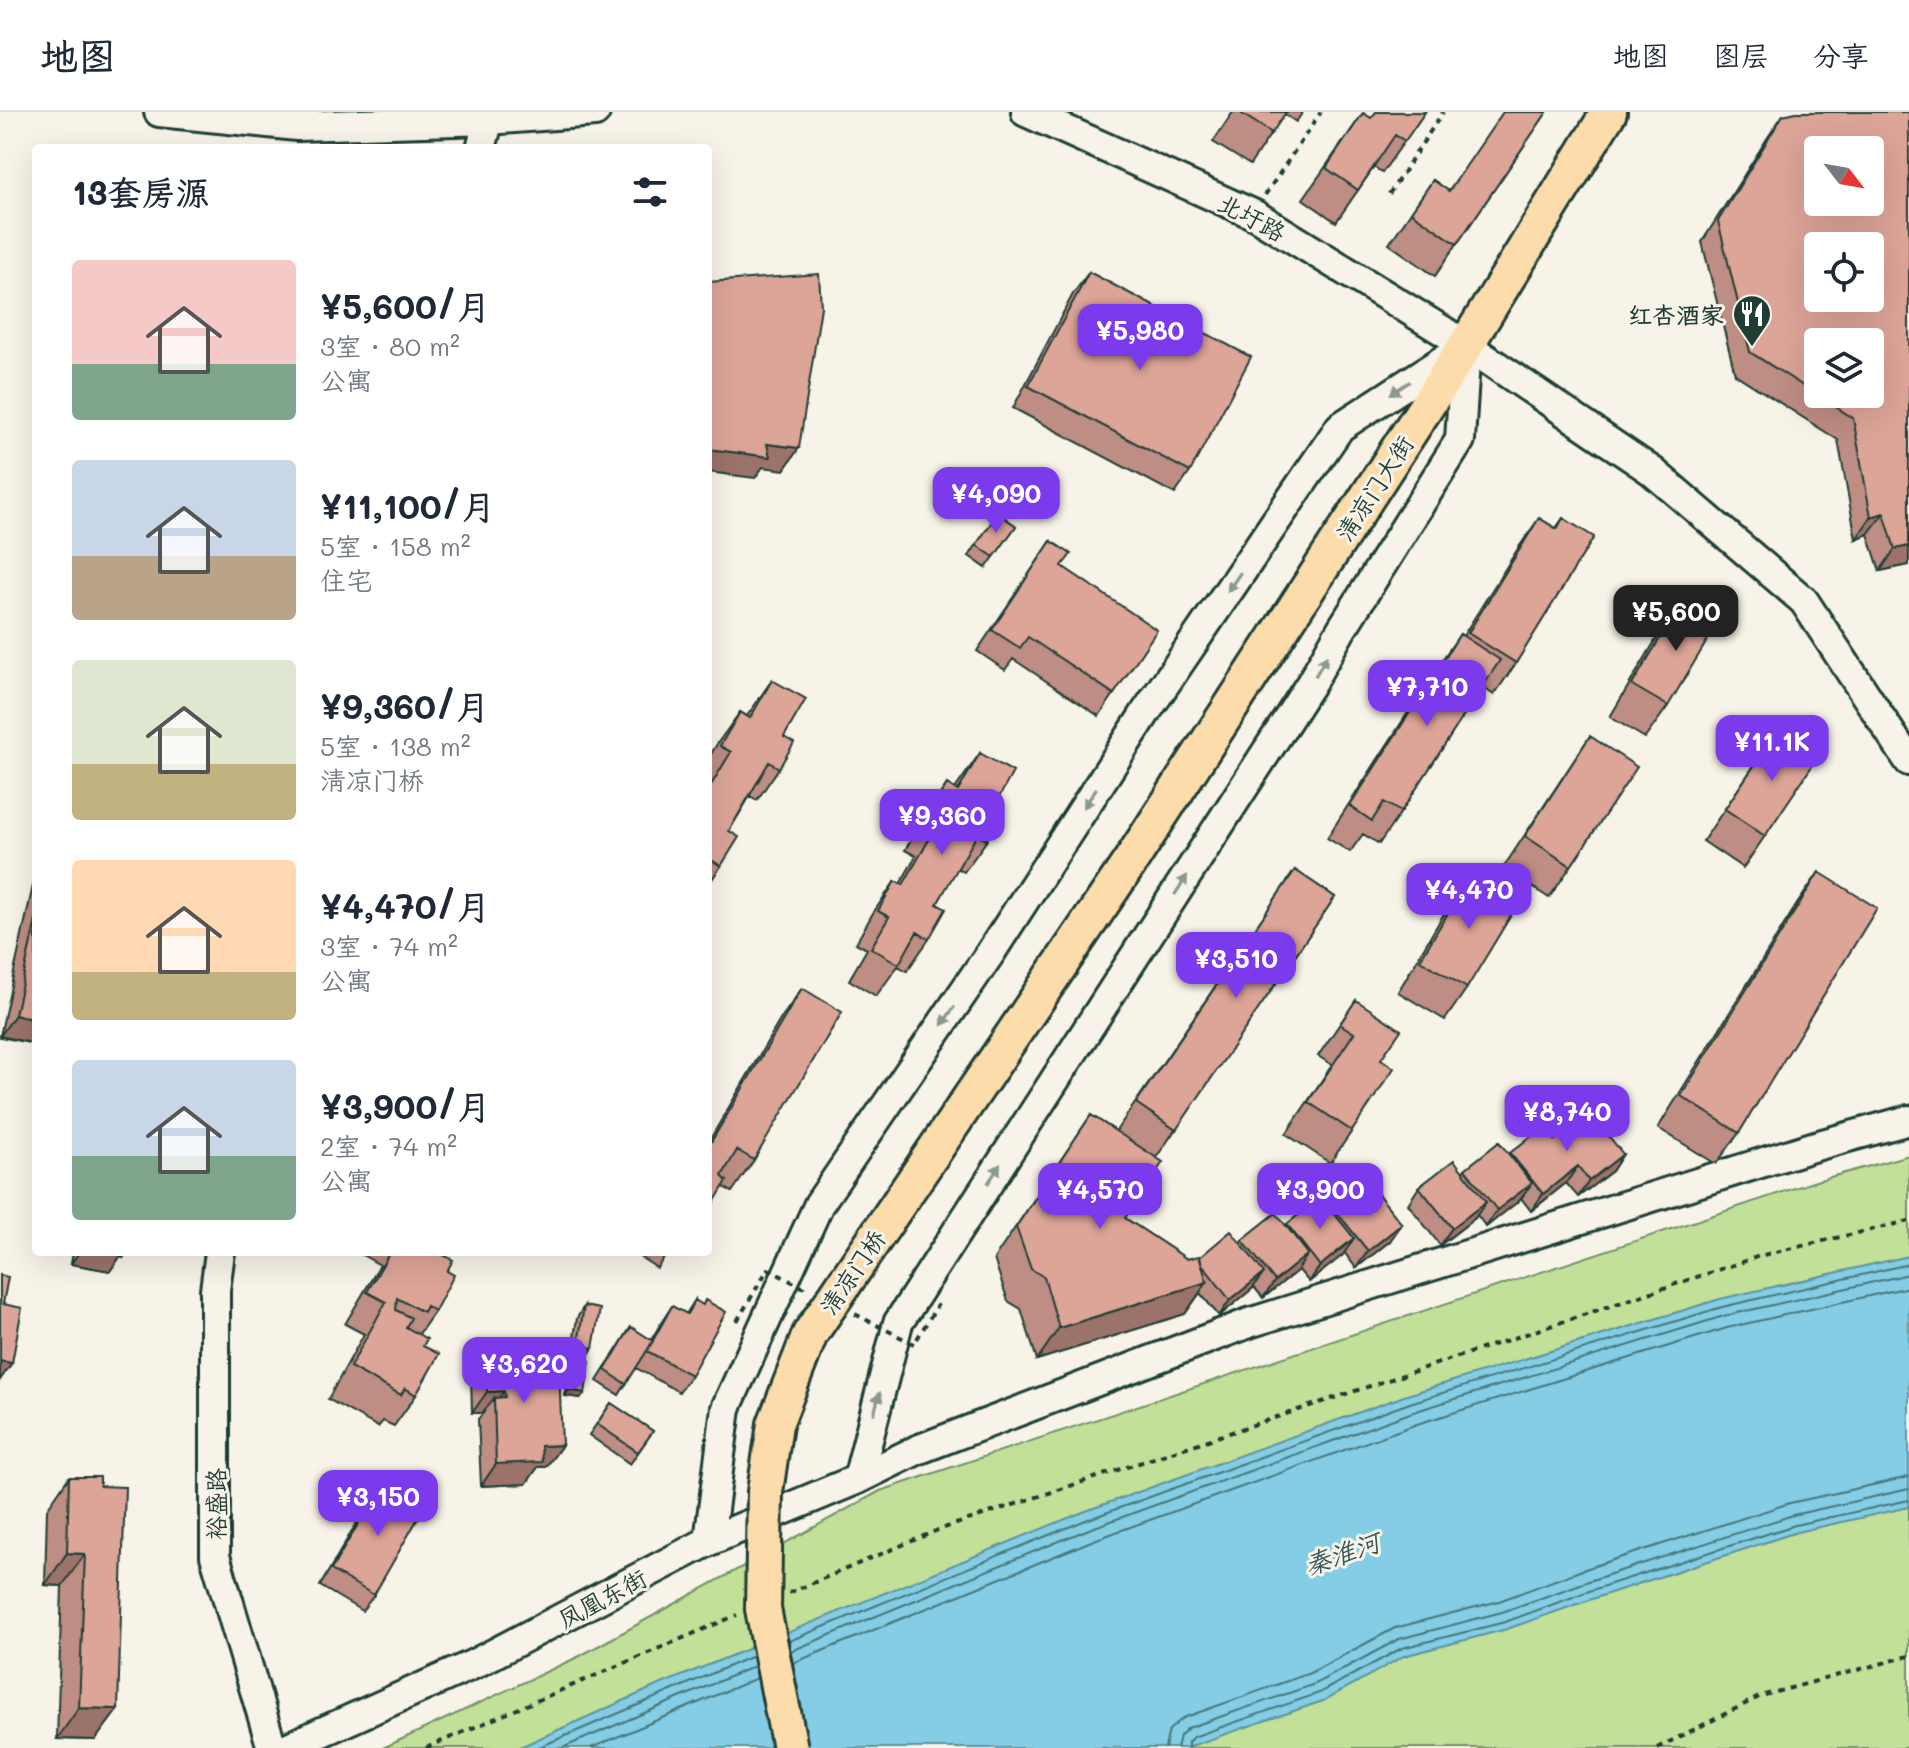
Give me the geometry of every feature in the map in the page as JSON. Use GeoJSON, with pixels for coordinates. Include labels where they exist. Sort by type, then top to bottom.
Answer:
{"type":"FeatureCollection","features":[{"type":"Feature","properties":{"kind":"main road","name":"清凉门大街"},"geometry":{"type":"LineString","coordinates":[[1132,859],[1466,345],[1609,112]]}},
{"type":"Feature","properties":{"kind":"main road","name":"清凉门桥"},"geometry":{"type":"LineString","coordinates":[[790,1748],[763,1609],[765,1492],[775,1424],[780,1411],[810,1334],[1132,859]]}},
{"type":"Feature","properties":{"kind":"street"},"geometry":{"type":"LineString","coordinates":[[159,112],[297,126],[595,112]]}},
{"type":"Feature","properties":{"kind":"street","name":"北圩路"},"geometry":{"type":"LineString","coordinates":[[1026,112],[1253,214],[1466,345],[1652,471],[1804,601],[1909,761]]}},
{"type":"Feature","properties":{"kind":"street"},"geometry":{"type":"LineString","coordinates":[[482,144],[490,116]]}},
{"type":"Feature","properties":{"kind":"street"},"geometry":{"type":"LineString","coordinates":[[858,1479],[898,1323],[1311,683],[1460,440],[1466,345]]}},
{"type":"Feature","properties":{"kind":"street"},"geometry":{"type":"LineString","coordinates":[[709,1541],[726,1408],[819,1204],[991,952],[1146,712],[1340,427],[1466,345]]}},
{"type":"Feature","properties":{"kind":"street","name":"凤凰东街"},"geometry":{"type":"LineString","coordinates":[[286,1748],[474,1664],[709,1541],[858,1479],[917,1450],[1249,1323],[1812,1147],[1909,1120]]}},
{"type":"Feature","properties":{"kind":"street","name":"裕盛路"},"geometry":{"type":"LineString","coordinates":[[219,1256],[215,1290],[215,1556],[272,1748]]}},
{"type":"Feature","properties":{"kind":"path"},"geometry":{"type":"LineString","coordinates":[[1253,214],[1321,112]]}},
{"type":"Feature","properties":{"kind":"path"},"geometry":{"type":"LineString","coordinates":[[1389,194],[1443,112]]}},
{"type":"Feature","properties":{"kind":"path"},"geometry":{"type":"LineString","coordinates":[[779,1598],[938,1530],[1763,1255],[1909,1221]]}},
{"type":"Feature","properties":{"kind":"path"},"geometry":{"type":"LineString","coordinates":[[426,1748],[750,1610]]}},
{"type":"Feature","properties":{"kind":"path"},"geometry":{"type":"LineString","coordinates":[[1657,1748],[1761,1696],[1909,1656]]}},
{"type":"Feature","properties":{"kind":"green space"},"geometry":{"type":"Polygon","coordinates":[[[1909,1155],[1909,1748],[383,1748],[580,1656],[880,1491],[1816,1181],[1909,1155]]]}},
{"type":"Feature","properties":{"kind":"water","name":"秦淮河"},"geometry":{"type":"Polygon","coordinates":[[[1909,1256],[1909,1507],[1797,1532],[1507,1629],[1404,1656],[1323,1701],[1185,1748],[518,1748],[652,1688],[1083,1512],[1407,1395],[1720,1299],[1909,1256]]]}},
{"type":"Feature","properties":{"kind":"building"},"geometry":{"type":"Polygon","coordinates":[[[1239,112],[1286,112],[1272,133],[1239,112]]]}},
{"type":"Feature","properties":{"kind":"building"},"geometry":{"type":"Polygon","coordinates":[[[1376,112],[1425,112],[1405,141],[1395,135],[1358,190],[1326,168],[1363,113],[1371,118],[1376,112]]]}},
{"type":"Feature","properties":{"kind":"building"},"geometry":{"type":"Polygon","coordinates":[[[1503,112],[1547,112],[1457,244],[1411,212],[1433,180],[1449,191],[1503,112]]]}},
{"type":"Feature","properties":{"kind":"building"},"geometry":{"type":"Polygon","coordinates":[[[1796,112],[1909,112],[1909,546],[1895,549],[1884,513],[1871,517],[1853,418],[1837,408],[1884,408],[1884,328],[1804,328],[1804,387],[1750,352],[1718,221],[1783,115],[1796,112]]]}},
{"type":"Feature","properties":{"kind":"building"},"geometry":{"type":"Polygon","coordinates":[[[1089,272],[1251,357],[1190,472],[1028,386],[1089,272]]]}},
{"type":"Feature","properties":{"kind":"building"},"geometry":{"type":"Polygon","coordinates":[[[819,274],[821,307],[799,448],[767,444],[770,457],[712,450],[712,282],[819,274]]]}},
{"type":"Feature","properties":{"kind":"building"},"geometry":{"type":"Polygon","coordinates":[[[998,513],[1016,526],[994,557],[976,545],[998,513]]]}},
{"type":"Feature","properties":{"kind":"building"},"geometry":{"type":"Polygon","coordinates":[[[1539,518],[1557,529],[1563,518],[1594,537],[1516,663],[1468,633],[1539,518]]]}},
{"type":"Feature","properties":{"kind":"building"},"geometry":{"type":"Polygon","coordinates":[[[1051,541],[1071,554],[1062,566],[1157,630],[1114,694],[1028,637],[1020,648],[992,630],[1051,541]]]}},
{"type":"Feature","properties":{"kind":"building"},"geometry":{"type":"Polygon","coordinates":[[[1683,600],[1719,621],[1668,706],[1632,685],[1683,600]]]}},
{"type":"Feature","properties":{"kind":"building"},"geometry":{"type":"Polygon","coordinates":[[[1460,634],[1500,660],[1401,812],[1384,802],[1372,821],[1350,806],[1460,634]]]}},
{"type":"Feature","properties":{"kind":"building"},"geometry":{"type":"Polygon","coordinates":[[[772,680],[806,699],[784,737],[794,743],[779,768],[769,762],[729,831],[739,837],[721,866],[712,860],[712,783],[731,752],[720,746],[740,712],[750,718],[772,680]]]}},
{"type":"Feature","properties":{"kind":"building"},"geometry":{"type":"Polygon","coordinates":[[[1778,730],[1818,757],[1765,836],[1725,809],[1778,730]]]}},
{"type":"Feature","properties":{"kind":"building"},"geometry":{"type":"Polygon","coordinates":[[[1590,736],[1637,767],[1571,866],[1525,836],[1590,736]]]}},
{"type":"Feature","properties":{"kind":"building"},"geometry":{"type":"Polygon","coordinates":[[[980,753],[1013,772],[992,810],[1001,815],[987,840],[977,835],[937,904],[946,909],[929,939],[917,932],[899,964],[871,948],[889,917],[878,911],[895,881],[903,885],[938,824],[927,818],[947,784],[958,791],[980,753]]]}},
{"type":"Feature","properties":{"kind":"building"},"geometry":{"type":"Polygon","coordinates":[[[1295,870],[1335,897],[1176,1130],[1136,1103],[1295,870]]]}},
{"type":"Feature","properties":{"kind":"building"},"geometry":{"type":"Polygon","coordinates":[[[1819,872],[1877,908],[1739,1133],[1681,1096],[1819,872]]]}},
{"type":"Feature","properties":{"kind":"building"},"geometry":{"type":"Polygon","coordinates":[[[1471,874],[1519,902],[1467,988],[1420,960],[1471,874]]]}},
{"type":"Feature","properties":{"kind":"building"},"geometry":{"type":"Polygon","coordinates":[[[32,938],[32,1019],[15,1015],[32,938]]]}},
{"type":"Feature","properties":{"kind":"building"},"geometry":{"type":"Polygon","coordinates":[[[802,988],[842,1012],[754,1160],[737,1150],[722,1176],[727,1181],[712,1205],[712,1140],[802,988]]]}},
{"type":"Feature","properties":{"kind":"building"},"geometry":{"type":"Polygon","coordinates":[[[1356,1000],[1401,1030],[1381,1059],[1394,1068],[1352,1131],[1308,1102],[1354,1033],[1340,1024],[1356,1000]]]}},
{"type":"Feature","properties":{"kind":"building"},"geometry":{"type":"Polygon","coordinates":[[[1590,1112],[1623,1154],[1589,1181],[1578,1166],[1543,1194],[1510,1153],[1544,1126],[1555,1140],[1590,1112]]]}},
{"type":"Feature","properties":{"kind":"building"},"geometry":{"type":"Polygon","coordinates":[[[1091,1115],[1163,1162],[1125,1218],[1187,1259],[1199,1256],[1207,1282],[1059,1328],[1044,1277],[1031,1269],[1016,1227],[1091,1115]]]}},
{"type":"Feature","properties":{"kind":"building"},"geometry":{"type":"Polygon","coordinates":[[[1499,1142],[1532,1183],[1497,1210],[1465,1169],[1499,1142]]]}},
{"type":"Feature","properties":{"kind":"building"},"geometry":{"type":"Polygon","coordinates":[[[1454,1160],[1486,1202],[1452,1228],[1419,1187],[1454,1160]]]}},
{"type":"Feature","properties":{"kind":"building"},"geometry":{"type":"Polygon","coordinates":[[[1369,1183],[1402,1224],[1368,1251],[1335,1210],[1369,1183]]]}},
{"type":"Feature","properties":{"kind":"building"},"geometry":{"type":"Polygon","coordinates":[[[1321,1197],[1354,1238],[1320,1266],[1287,1224],[1321,1197]]]}},
{"type":"Feature","properties":{"kind":"building"},"geometry":{"type":"Polygon","coordinates":[[[1276,1213],[1308,1254],[1275,1281],[1242,1240],[1276,1213]]]}},
{"type":"Feature","properties":{"kind":"building"},"geometry":{"type":"Polygon","coordinates":[[[1231,1231],[1264,1273],[1230,1300],[1200,1257],[1231,1231]]]}},
{"type":"Feature","properties":{"kind":"building"},"geometry":{"type":"Polygon","coordinates":[[[388,1256],[446,1256],[453,1260],[447,1271],[454,1275],[435,1311],[426,1306],[423,1312],[397,1298],[396,1310],[411,1318],[406,1327],[427,1339],[423,1346],[439,1354],[416,1395],[405,1388],[401,1395],[350,1367],[386,1302],[367,1292],[388,1256]]]}},
{"type":"Feature","properties":{"kind":"building"},"geometry":{"type":"Polygon","coordinates":[[[0,1275],[8,1277],[3,1304],[22,1308],[12,1363],[0,1361],[0,1275]]]}},
{"type":"Feature","properties":{"kind":"building"},"geometry":{"type":"Polygon","coordinates":[[[695,1300],[703,1305],[705,1300],[726,1312],[691,1375],[647,1351],[672,1306],[687,1314],[695,1300]]]}},
{"type":"Feature","properties":{"kind":"building"},"geometry":{"type":"Polygon","coordinates":[[[584,1306],[600,1309],[593,1348],[578,1345],[584,1306]]]}},
{"type":"Feature","properties":{"kind":"building"},"geometry":{"type":"Polygon","coordinates":[[[631,1327],[653,1341],[626,1384],[605,1370],[631,1327]]]}},
{"type":"Feature","properties":{"kind":"building"},"geometry":{"type":"Polygon","coordinates":[[[539,1349],[539,1368],[559,1367],[562,1445],[541,1446],[542,1462],[496,1464],[494,1398],[505,1397],[504,1391],[487,1392],[486,1352],[539,1349]]]}},
{"type":"Feature","properties":{"kind":"building"},"geometry":{"type":"Polygon","coordinates":[[[573,1359],[590,1361],[585,1393],[569,1390],[573,1359]]]}},
{"type":"Feature","properties":{"kind":"building"},"geometry":{"type":"Polygon","coordinates":[[[611,1403],[653,1431],[638,1452],[597,1424],[611,1403]]]}},
{"type":"Feature","properties":{"kind":"building"},"geometry":{"type":"Polygon","coordinates":[[[69,1477],[100,1477],[100,1486],[125,1487],[118,1709],[79,1708],[85,1554],[67,1553],[69,1477]]]}},
{"type":"Feature","properties":{"kind":"building"},"geometry":{"type":"Polygon","coordinates":[[[383,1482],[425,1506],[374,1595],[331,1570],[383,1482]]]}},
{"type":"Feature","properties":{"kind":"place","name":"红杏酒家"},"geometry":{"type":"Point","coordinates":[1752,348]}}]}
